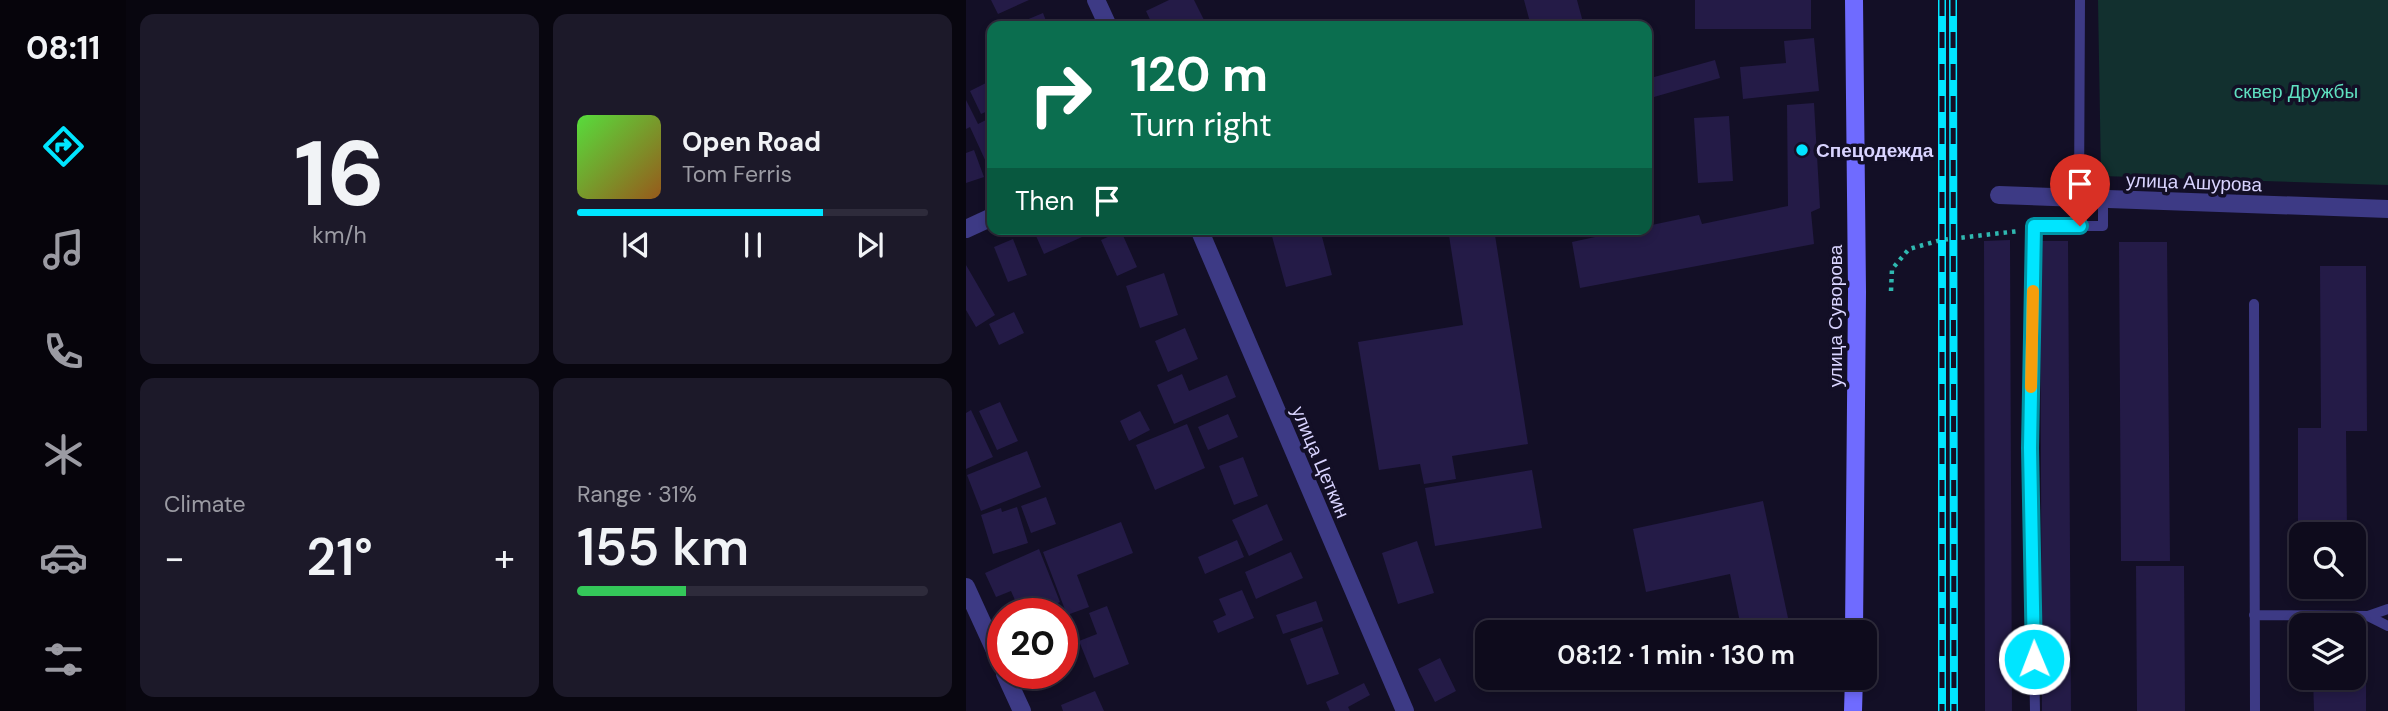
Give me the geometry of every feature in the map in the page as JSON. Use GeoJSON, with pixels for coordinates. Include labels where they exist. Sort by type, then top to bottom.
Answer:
{"type":"FeatureCollection","features":[{"type":"Feature","properties":{"kind":"main road","name":"улица Суворова"},"geometry":{"type":"LineString","coordinates":[[1854,0],[1857,292],[1854,620]]}},
{"type":"Feature","properties":{"kind":"main road"},"geometry":{"type":"LineString","coordinates":[[1853,711],[1854,690]]}},
{"type":"Feature","properties":{"kind":"street"},"geometry":{"type":"LineString","coordinates":[[1096,0],[1106,21]]}},
{"type":"Feature","properties":{"kind":"street","name":"улица Ашурова"},"geometry":{"type":"LineString","coordinates":[[2000,195],[2388,209]]}},
{"type":"Feature","properties":{"kind":"street"},"geometry":{"type":"LineString","coordinates":[[966,229],[987,219]]}},
{"type":"Feature","properties":{"kind":"street","name":"улица Цеткин"},"geometry":{"type":"LineString","coordinates":[[1202,235],[1405,711]]}},
{"type":"Feature","properties":{"kind":"street"},"geometry":{"type":"LineString","coordinates":[[966,587],[987,633]]}},
{"type":"Feature","properties":{"kind":"street"},"geometry":{"type":"LineString","coordinates":[[1012,689],[1022,711]]}},
{"type":"Feature","properties":{"kind":"lane"},"geometry":{"type":"LineString","coordinates":[[2079,199],[2080,0]]}},
{"type":"Feature","properties":{"kind":"lane"},"geometry":{"type":"LineString","coordinates":[[2035,711],[2030,448],[2034,226],[2103,226],[2103,200]]}},
{"type":"Feature","properties":{"kind":"lane"},"geometry":{"type":"LineString","coordinates":[[2254,304],[2255,711]]}},
{"type":"Feature","properties":{"kind":"lane"},"geometry":{"type":"LineString","coordinates":[[2255,615],[2368,616],[2388,609]]}},
{"type":"Feature","properties":{"kind":"lane"},"geometry":{"type":"LineString","coordinates":[[2368,616],[2388,626]]}},
{"type":"Feature","properties":{"kind":"path"},"geometry":{"type":"LineString","coordinates":[[1891,291],[1892,269],[1909,249],[1941,240],[2034,229]]}},
{"type":"Feature","properties":{"kind":"green space","name":"сквер Дружбы"},"geometry":{"type":"Polygon","coordinates":[[[2098,0],[2388,0],[2388,185],[2101,176],[2098,0]]]}},
{"type":"Feature","properties":{"kind":"building"},"geometry":{"type":"Polygon","coordinates":[[[991,0],[1029,0],[998,14],[991,0]]]}},
{"type":"Feature","properties":{"kind":"building"},"geometry":{"type":"Polygon","coordinates":[[[1169,0],[1194,0],[1204,21],[1151,21],[1146,11],[1169,0]]]}},
{"type":"Feature","properties":{"kind":"building"},"geometry":{"type":"Polygon","coordinates":[[[1524,0],[1577,0],[1583,21],[1530,21],[1524,0]]]}},
{"type":"Feature","properties":{"kind":"building"},"geometry":{"type":"Polygon","coordinates":[[[1695,0],[1811,0],[1811,29],[1695,29],[1695,0]]]}},
{"type":"Feature","properties":{"kind":"building"},"geometry":{"type":"Polygon","coordinates":[[[1043,13],[1046,21],[1024,21],[1043,13]]]}},
{"type":"Feature","properties":{"kind":"building"},"geometry":{"type":"Polygon","coordinates":[[[1814,38],[1819,91],[1743,99],[1740,67],[1786,63],[1784,41],[1814,38]]]}},
{"type":"Feature","properties":{"kind":"building"},"geometry":{"type":"Polygon","coordinates":[[[1715,60],[1720,78],[1652,98],[1652,78],[1715,60]]]}},
{"type":"Feature","properties":{"kind":"building"},"geometry":{"type":"Polygon","coordinates":[[[987,82],[987,111],[981,114],[970,91],[987,82]]]}},
{"type":"Feature","properties":{"kind":"building"},"geometry":{"type":"Polygon","coordinates":[[[966,100],[978,124],[987,120],[987,164],[970,127],[966,129],[966,100]]]}},
{"type":"Feature","properties":{"kind":"building"},"geometry":{"type":"Polygon","coordinates":[[[1814,103],[1820,208],[1811,212],[1814,244],[1580,288],[1572,242],[1604,235],[1652,235],[1652,225],[1699,215],[1702,224],[1788,206],[1787,105],[1814,103]]]}},
{"type":"Feature","properties":{"kind":"building"},"geometry":{"type":"Polygon","coordinates":[[[1729,116],[1733,181],[1698,183],[1694,118],[1729,116]]]}},
{"type":"Feature","properties":{"kind":"building"},"geometry":{"type":"Polygon","coordinates":[[[974,150],[984,177],[966,183],[966,153],[974,150]]]}},
{"type":"Feature","properties":{"kind":"building"},"geometry":{"type":"Polygon","coordinates":[[[1036,235],[1081,235],[1082,237],[1044,254],[1036,235]]]}},
{"type":"Feature","properties":{"kind":"building"},"geometry":{"type":"Polygon","coordinates":[[[1112,235],[1123,235],[1137,267],[1117,276],[1101,240],[1112,235]]]}},
{"type":"Feature","properties":{"kind":"building"},"geometry":{"type":"Polygon","coordinates":[[[1272,235],[1322,235],[1332,275],[1286,287],[1272,235]]]}},
{"type":"Feature","properties":{"kind":"building"},"geometry":{"type":"Polygon","coordinates":[[[1449,235],[1495,235],[1528,444],[1452,456],[1456,479],[1424,484],[1420,464],[1379,470],[1358,342],[1463,325],[1449,235]]]}},
{"type":"Feature","properties":{"kind":"building"},"geometry":{"type":"Polygon","coordinates":[[[1013,239],[1027,275],[1008,282],[994,247],[1013,239]]]}},
{"type":"Feature","properties":{"kind":"building"},"geometry":{"type":"Polygon","coordinates":[[[2010,240],[2012,711],[1985,711],[1984,241],[2010,240]]]}},
{"type":"Feature","properties":{"kind":"building"},"geometry":{"type":"Polygon","coordinates":[[[2040,241],[2068,241],[2071,711],[2042,711],[2040,241]]]}},
{"type":"Feature","properties":{"kind":"building"},"geometry":{"type":"Polygon","coordinates":[[[2119,242],[2167,242],[2170,561],[2121,561],[2119,242]]]}},
{"type":"Feature","properties":{"kind":"building"},"geometry":{"type":"Polygon","coordinates":[[[966,265],[995,315],[976,327],[966,310],[966,265]]]}},
{"type":"Feature","properties":{"kind":"building"},"geometry":{"type":"Polygon","coordinates":[[[2320,266],[2366,266],[2367,431],[2346,431],[2347,522],[2298,522],[2298,428],[2321,428],[2320,266]]]}},
{"type":"Feature","properties":{"kind":"building"},"geometry":{"type":"Polygon","coordinates":[[[1164,273],[1178,315],[1140,328],[1126,286],[1164,273]]]}},
{"type":"Feature","properties":{"kind":"building"},"geometry":{"type":"Polygon","coordinates":[[[1014,312],[1024,333],[999,345],[989,324],[1014,312]]]}},
{"type":"Feature","properties":{"kind":"building"},"geometry":{"type":"Polygon","coordinates":[[[1185,328],[1198,359],[1168,372],[1155,341],[1185,328]]]}},
{"type":"Feature","properties":{"kind":"building"},"geometry":{"type":"Polygon","coordinates":[[[1182,374],[1189,391],[1227,375],[1236,397],[1174,424],[1157,385],[1182,374]]]}},
{"type":"Feature","properties":{"kind":"building"},"geometry":{"type":"Polygon","coordinates":[[[1000,402],[1018,441],[997,450],[979,411],[1000,402]]]}},
{"type":"Feature","properties":{"kind":"building"},"geometry":{"type":"Polygon","coordinates":[[[971,410],[993,457],[966,469],[966,413],[971,410]]]}},
{"type":"Feature","properties":{"kind":"building"},"geometry":{"type":"Polygon","coordinates":[[[1140,411],[1150,430],[1129,441],[1120,421],[1140,411]]]}},
{"type":"Feature","properties":{"kind":"building"},"geometry":{"type":"Polygon","coordinates":[[[1228,414],[1238,437],[1208,450],[1198,427],[1228,414]]]}},
{"type":"Feature","properties":{"kind":"building"},"geometry":{"type":"Polygon","coordinates":[[[1187,424],[1205,468],[1155,490],[1136,445],[1187,424]]]}},
{"type":"Feature","properties":{"kind":"building"},"geometry":{"type":"Polygon","coordinates":[[[1027,451],[1041,487],[981,511],[967,475],[1027,451]]]}},
{"type":"Feature","properties":{"kind":"building"},"geometry":{"type":"Polygon","coordinates":[[[1243,457],[1258,496],[1234,505],[1219,466],[1243,457]]]}},
{"type":"Feature","properties":{"kind":"building"},"geometry":{"type":"Polygon","coordinates":[[[1532,470],[1542,528],[1435,546],[1425,488],[1532,470]]]}},
{"type":"Feature","properties":{"kind":"building"},"geometry":{"type":"Polygon","coordinates":[[[1046,497],[1056,524],[1031,533],[1021,506],[1046,497]]]}},
{"type":"Feature","properties":{"kind":"building"},"geometry":{"type":"Polygon","coordinates":[[[1763,501],[1788,620],[1740,620],[1730,574],[1646,592],[1633,529],[1763,501]]]}},
{"type":"Feature","properties":{"kind":"building"},"geometry":{"type":"Polygon","coordinates":[[[1267,504],[1283,540],[1249,556],[1232,520],[1267,504]]]}},
{"type":"Feature","properties":{"kind":"building"},"geometry":{"type":"Polygon","coordinates":[[[1017,507],[1028,543],[993,554],[981,515],[1001,508],[1002,512],[1017,507]]]}},
{"type":"Feature","properties":{"kind":"building"},"geometry":{"type":"Polygon","coordinates":[[[1121,522],[1133,553],[1077,575],[1089,607],[1078,611],[1078,598],[1061,598],[1043,552],[1121,522]]]}},
{"type":"Feature","properties":{"kind":"building"},"geometry":{"type":"Polygon","coordinates":[[[1237,540],[1244,557],[1205,574],[1198,557],[1237,540]]]}},
{"type":"Feature","properties":{"kind":"building"},"geometry":{"type":"Polygon","coordinates":[[[1417,541],[1434,593],[1398,604],[1382,553],[1417,541]]]}},
{"type":"Feature","properties":{"kind":"building"},"geometry":{"type":"Polygon","coordinates":[[[1039,549],[1058,598],[1014,598],[1011,591],[996,597],[985,573],[1039,549]]]}},
{"type":"Feature","properties":{"kind":"building"},"geometry":{"type":"Polygon","coordinates":[[[1291,552],[1303,578],[1256,599],[1245,572],[1291,552]]]}},
{"type":"Feature","properties":{"kind":"building"},"geometry":{"type":"Polygon","coordinates":[[[2136,566],[2184,566],[2185,711],[2137,711],[2136,566]]]}},
{"type":"Feature","properties":{"kind":"building"},"geometry":{"type":"Polygon","coordinates":[[[1242,590],[1254,618],[1218,633],[1213,621],[1226,615],[1219,599],[1242,590]]]}},
{"type":"Feature","properties":{"kind":"building"},"geometry":{"type":"Polygon","coordinates":[[[1316,601],[1323,621],[1283,634],[1276,615],[1316,601]]]}},
{"type":"Feature","properties":{"kind":"building"},"geometry":{"type":"Polygon","coordinates":[[[1107,606],[1129,664],[1094,678],[1079,641],[1097,634],[1089,613],[1107,606]]]}},
{"type":"Feature","properties":{"kind":"building"},"geometry":{"type":"Polygon","coordinates":[[[1322,627],[1339,674],[1307,685],[1290,639],[1322,627]]]}},
{"type":"Feature","properties":{"kind":"building"},"geometry":{"type":"Polygon","coordinates":[[[1440,658],[1456,691],[1435,702],[1418,669],[1440,658]]]}},
{"type":"Feature","properties":{"kind":"building"},"geometry":{"type":"Polygon","coordinates":[[[1364,683],[1370,695],[1348,707],[1350,711],[1330,711],[1326,702],[1364,683]]]}},
{"type":"Feature","properties":{"kind":"building"},"geometry":{"type":"Polygon","coordinates":[[[2313,690],[2366,690],[2366,711],[2314,711],[2313,690]]]}},
{"type":"Feature","properties":{"kind":"building"},"geometry":{"type":"Polygon","coordinates":[[[1095,691],[1104,711],[1063,711],[1061,705],[1095,691]]]}},
{"type":"Feature","properties":{"kind":"railway"},"geometry":{"type":"LineString","coordinates":[[1942,0],[1942,711]]}},
{"type":"Feature","properties":{"kind":"railway"},"geometry":{"type":"LineString","coordinates":[[1953,0],[1954,711]]}},
{"type":"Feature","properties":{"kind":"slow traffic"},"geometry":{"type":"LineString","coordinates":[[2031,387],[2033,291]]}},
{"type":"Feature","properties":{"kind":"place","name":"Спецодежда"},"geometry":{"type":"Point","coordinates":[1802,150]}},
{"type":"Feature","properties":{"kind":"route"},"geometry":{"type":"LineString","coordinates":[[2034,659],[2030,448],[2034,226],[2080,226]]}}]}
